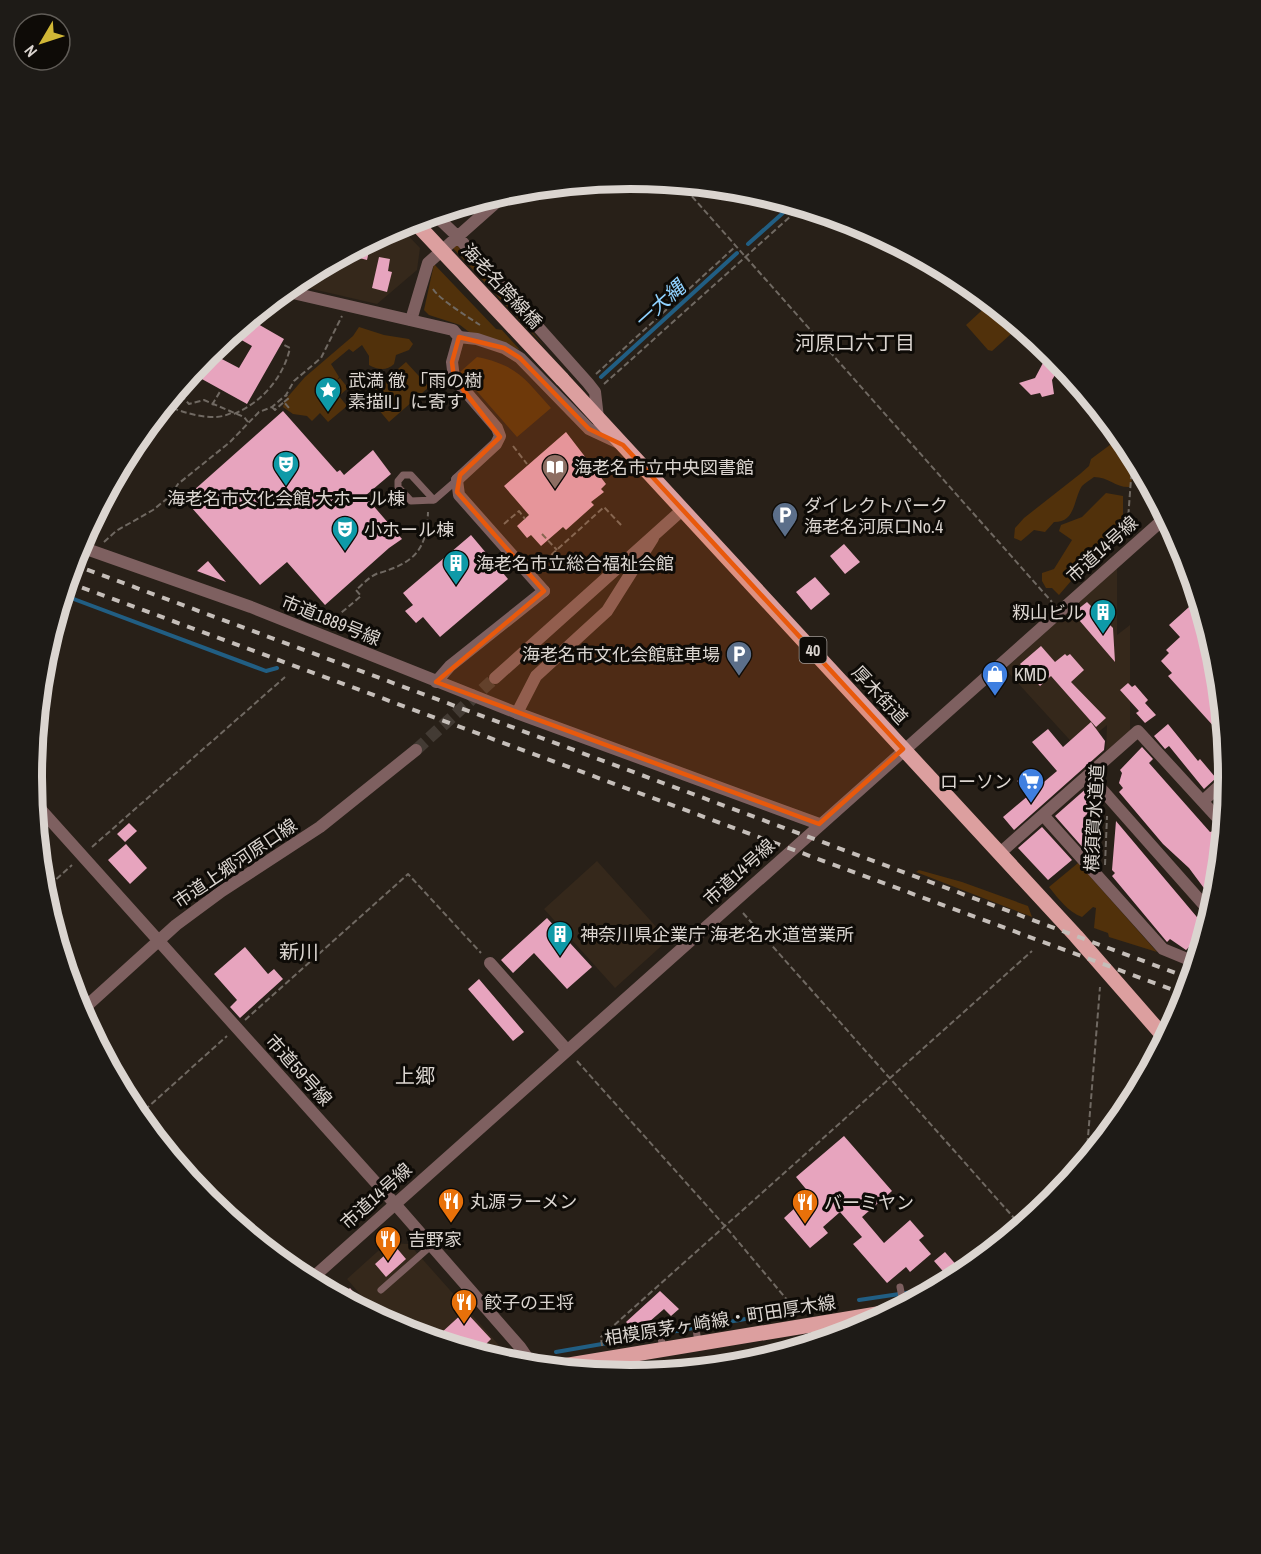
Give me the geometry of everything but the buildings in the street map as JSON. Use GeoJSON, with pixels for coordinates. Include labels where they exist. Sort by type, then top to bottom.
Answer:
{"type":"FeatureCollection","features":[{"type":"Feature","properties":{"kind":"main road","name":"海老名跨線橋"},"geometry":{"type":"LineString","coordinates":[[420,228],[562,379]]}},
{"type":"Feature","properties":{"kind":"main road","name":"厚木街道"},"geometry":{"type":"LineString","coordinates":[[562,379],[1000,853],[1160,1032]]}},
{"type":"Feature","properties":{"kind":"main road","name":"相模原茅ヶ崎線・町田厚木線"},"geometry":{"type":"LineString","coordinates":[[579,1363],[661,1336],[697,1337],[855,1321]]}},
{"type":"Feature","properties":{"kind":"street"},"geometry":{"type":"LineString","coordinates":[[411,320],[428,263],[492,206]]}},
{"type":"Feature","properties":{"kind":"street"},"geometry":{"type":"LineString","coordinates":[[440,220],[592,388],[598,418]]}},
{"type":"Feature","properties":{"kind":"street"},"geometry":{"type":"LineString","coordinates":[[296,294],[453,330],[459,337],[477,339],[504,348],[520,358],[589,429],[623,445]]}},
{"type":"Feature","properties":{"kind":"street"},"geometry":{"type":"LineString","coordinates":[[436,682],[450,666],[544,591],[459,495],[457,480],[496,444],[500,436],[497,428],[454,378],[452,362],[459,337]]}},
{"type":"Feature","properties":{"kind":"street"},"geometry":{"type":"LineString","coordinates":[[495,678],[682,510]]}},
{"type":"Feature","properties":{"kind":"street","name":"市道14号線"},"geometry":{"type":"LineString","coordinates":[[317,1274],[1160,522]]}},
{"type":"Feature","properties":{"kind":"street"},"geometry":{"type":"LineString","coordinates":[[517,713],[536,676],[607,611],[657,532]]}},
{"type":"Feature","properties":{"kind":"street","name":"市道1889号線"},"geometry":{"type":"LineString","coordinates":[[88,550],[251,607],[517,713],[819,824]]}},
{"type":"Feature","properties":{"kind":"street"},"geometry":{"type":"LineString","coordinates":[[1000,853],[1138,731],[1218,818]]}},
{"type":"Feature","properties":{"kind":"street","name":"市道上郷河原口線"},"geometry":{"type":"LineString","coordinates":[[88,1005],[159,940],[222,891],[320,827],[416,750]]}},
{"type":"Feature","properties":{"kind":"street"},"geometry":{"type":"LineString","coordinates":[[1089,775],[1205,906]]}},
{"type":"Feature","properties":{"kind":"street"},"geometry":{"type":"LineString","coordinates":[[1203,801],[1219,786]]}},
{"type":"Feature","properties":{"kind":"street","name":"市道59号線"},"geometry":{"type":"LineString","coordinates":[[43,812],[432,1245],[526,1356]]}},
{"type":"Feature","properties":{"kind":"street"},"geometry":{"type":"LineString","coordinates":[[1043,815],[1163,949],[1190,960]]}},
{"type":"Feature","properties":{"kind":"street"},"geometry":{"type":"LineString","coordinates":[[490,963],[567,1050]]}},
{"type":"Feature","properties":{"kind":"lane"},"geometry":{"type":"LineString","coordinates":[[434,500],[411,475],[404,476],[398,481],[398,487],[411,501],[434,500],[457,480]]}},
{"type":"Feature","properties":{"kind":"lane"},"geometry":{"type":"LineString","coordinates":[[381,1290],[432,1245]]}},
{"type":"Feature","properties":{"kind":"lane"},"geometry":{"type":"LineString","coordinates":[[899,1301],[900,1287]]}},
{"type":"Feature","properties":{"kind":"lane"},"geometry":{"type":"LineString","coordinates":[[694,1321],[697,1337]]}},
{"type":"Feature","properties":{"kind":"path"},"geometry":{"type":"LineString","coordinates":[[688,192],[1060,611]]}},
{"type":"Feature","properties":{"kind":"path"},"geometry":{"type":"LineString","coordinates":[[592,388],[795,212]]}},
{"type":"Feature","properties":{"kind":"path"},"geometry":{"type":"LineString","coordinates":[[592,388],[613,359],[737,247]]}},
{"type":"Feature","properties":{"kind":"path"},"geometry":{"type":"LineString","coordinates":[[431,284],[439,298],[458,308],[483,329]]}},
{"type":"Feature","properties":{"kind":"path"},"geometry":{"type":"LineString","coordinates":[[104,542],[116,531],[161,504],[178,484],[230,442],[259,412],[272,407],[286,394],[294,381],[321,358],[342,316]]}},
{"type":"Feature","properties":{"kind":"path"},"geometry":{"type":"LineString","coordinates":[[173,407],[206,416],[222,417],[253,404],[281,373],[290,348],[284,345]]}},
{"type":"Feature","properties":{"kind":"path"},"geometry":{"type":"LineString","coordinates":[[212,405],[221,390]]}},
{"type":"Feature","properties":{"kind":"path"},"geometry":{"type":"LineString","coordinates":[[272,407],[275,410],[289,398],[286,394]]}},
{"type":"Feature","properties":{"kind":"path"},"geometry":{"type":"LineString","coordinates":[[182,397],[189,404],[204,400],[232,414],[244,417],[249,422]]}},
{"type":"Feature","properties":{"kind":"path"},"geometry":{"type":"LineString","coordinates":[[284,402],[289,408]]}},
{"type":"Feature","properties":{"kind":"path"},"geometry":{"type":"LineString","coordinates":[[513,446],[526,464]]}},
{"type":"Feature","properties":{"kind":"path"},"geometry":{"type":"LineString","coordinates":[[1126,537],[1132,469]]}},
{"type":"Feature","properties":{"kind":"path"},"geometry":{"type":"LineString","coordinates":[[534,570],[604,507],[622,526]]}},
{"type":"Feature","properties":{"kind":"path"},"geometry":{"type":"LineString","coordinates":[[326,626],[361,596],[356,590],[378,573],[397,568],[420,548],[427,532],[428,512]]}},
{"type":"Feature","properties":{"kind":"path"},"geometry":{"type":"LineString","coordinates":[[504,524],[519,512],[525,519]]}},
{"type":"Feature","properties":{"kind":"path"},"geometry":{"type":"LineString","coordinates":[[542,534],[557,550]]}},
{"type":"Feature","properties":{"kind":"path"},"geometry":{"type":"LineString","coordinates":[[52,883],[285,677]]}},
{"type":"Feature","properties":{"kind":"path","name":"横須賀水道道"},"geometry":{"type":"LineString","coordinates":[[1104,882],[1108,797]]}},
{"type":"Feature","properties":{"kind":"path"},"geometry":{"type":"LineString","coordinates":[[145,1110],[408,874],[490,963]]}},
{"type":"Feature","properties":{"kind":"path"},"geometry":{"type":"LineString","coordinates":[[733,902],[1017,1221]]}},
{"type":"Feature","properties":{"kind":"path"},"geometry":{"type":"LineString","coordinates":[[601,1341],[601,1337],[1032,951]]}},
{"type":"Feature","properties":{"kind":"path"},"geometry":{"type":"LineString","coordinates":[[1087,1147],[1100,984]]}},
{"type":"Feature","properties":{"kind":"path"},"geometry":{"type":"LineString","coordinates":[[567,1050],[725,1226],[801,1317],[804,1326]]}},
{"type":"Feature","properties":{"kind":"highlighted area"},"geometry":{"type":"Polygon","coordinates":[[[459,337],[504,348],[520,358],[589,429],[623,445],[903,749],[819,824],[436,682],[544,591],[457,492],[460,475],[500,437],[454,378],[452,362],[459,337]]]}},
{"type":"Feature","properties":{"kind":"shaded area"},"geometry":{"type":"Polygon","coordinates":[[[405,233],[420,248],[417,270],[377,304],[305,287],[336,267],[405,233]]]}},
{"type":"Feature","properties":{"kind":"shaded area"},"geometry":{"type":"Polygon","coordinates":[[[456,244],[546,348],[450,245],[456,244]]]}},
{"type":"Feature","properties":{"kind":"shaded area"},"geometry":{"type":"Polygon","coordinates":[[[434,264],[496,329],[502,330],[520,350],[469,332],[460,325],[429,315],[424,310],[434,264]]]}},
{"type":"Feature","properties":{"kind":"shaded area"},"geometry":{"type":"Polygon","coordinates":[[[985,307],[1014,331],[992,351],[988,350],[966,325],[985,307]]]}},
{"type":"Feature","properties":{"kind":"shaded area"},"geometry":{"type":"Polygon","coordinates":[[[359,327],[384,335],[409,339],[413,344],[409,350],[396,355],[394,364],[385,369],[369,365],[369,356],[362,345],[353,352],[349,349],[331,364],[339,377],[337,380],[340,378],[348,388],[339,396],[347,406],[328,422],[320,413],[312,421],[307,416],[293,414],[283,407],[285,400],[305,377],[353,336],[359,327]]]}},
{"type":"Feature","properties":{"kind":"shaded area"},"geometry":{"type":"Polygon","coordinates":[[[477,357],[491,360],[511,369],[527,381],[551,408],[517,437],[460,372],[477,357]]]}},
{"type":"Feature","properties":{"kind":"shaded area"},"geometry":{"type":"Polygon","coordinates":[[[406,362],[429,387],[389,422],[367,396],[406,362]]]}},
{"type":"Feature","properties":{"kind":"shaded area"},"geometry":{"type":"Polygon","coordinates":[[[1114,442],[1130,467],[1129,472],[1133,475],[1130,487],[1094,477],[1082,486],[1073,509],[1066,518],[1054,522],[1045,532],[1034,530],[1021,541],[1014,538],[1015,528],[1024,518],[1080,474],[1089,466],[1091,459],[1114,442]]]}},
{"type":"Feature","properties":{"kind":"shaded area"},"geometry":{"type":"Polygon","coordinates":[[[1106,493],[1123,496],[1123,525],[1116,529],[1115,533],[1121,539],[1088,567],[1069,577],[1071,581],[1059,595],[1052,588],[1046,588],[1042,581],[1042,573],[1054,569],[1072,540],[1059,531],[1061,525],[1082,517],[1106,493]]]}},
{"type":"Feature","properties":{"kind":"shaded area"},"geometry":{"type":"Polygon","coordinates":[[[1117,568],[1117,635],[1130,625],[1130,731],[1106,751],[1107,725],[1078,749],[1005,669],[1117,568]]]}},
{"type":"Feature","properties":{"kind":"shaded area"},"geometry":{"type":"Polygon","coordinates":[[[597,861],[668,940],[615,988],[544,909],[597,861]]]}},
{"type":"Feature","properties":{"kind":"shaded area"},"geometry":{"type":"Polygon","coordinates":[[[1078,863],[1157,952],[1109,937],[1108,933],[1094,928],[1096,908],[1093,907],[1082,917],[1072,912],[1060,900],[1049,887],[1078,863]]]}},
{"type":"Feature","properties":{"kind":"shaded area"},"geometry":{"type":"Polygon","coordinates":[[[919,870],[962,882],[1028,906],[1032,917],[916,872],[919,870]]]}},
{"type":"Feature","properties":{"kind":"shaded area"},"geometry":{"type":"Polygon","coordinates":[[[387,1243],[409,1244],[504,1351],[441,1334],[370,1305],[347,1279],[387,1243]]]}},
{"type":"Feature","properties":{"kind":"waterway","name":"一大縄"},"geometry":{"type":"LineString","coordinates":[[748,244],[786,210]]}},
{"type":"Feature","properties":{"kind":"waterway","name":"一大縄"},"geometry":{"type":"LineString","coordinates":[[601,377],[737,253]]}},
{"type":"Feature","properties":{"kind":"waterway"},"geometry":{"type":"LineString","coordinates":[[70,598],[266,671],[277,668]]}},
{"type":"Feature","properties":{"kind":"waterway"},"geometry":{"type":"LineString","coordinates":[[859,1300],[917,1291]]}},
{"type":"Feature","properties":{"kind":"waterway"},"geometry":{"type":"LineString","coordinates":[[556,1352],[768,1315]]}},
{"type":"Feature","properties":{"kind":"tunnel"},"geometry":{"type":"LineString","coordinates":[[416,750],[495,678]]}},
{"type":"Feature","properties":{"kind":"railway"},"geometry":{"type":"LineString","coordinates":[[81,567],[1184,976]]}},
{"type":"Feature","properties":{"kind":"railway"},"geometry":{"type":"LineString","coordinates":[[74,585],[1178,992]]}},
{"type":"Feature","properties":{"kind":"place","name":"武満 徹 「雨の樹 素描II」に寄す"},"geometry":{"type":"Point","coordinates":[328,413]}},
{"type":"Feature","properties":{"kind":"place","name":"海老名市文化会館 大ホール棟"},"geometry":{"type":"Point","coordinates":[286,487]}},
{"type":"Feature","properties":{"kind":"place","name":"海老名市立中央図書館"},"geometry":{"type":"Point","coordinates":[555,490]}},
{"type":"Feature","properties":{"kind":"place","name":"ダイレクトパーク 海老名河原口No.4"},"geometry":{"type":"Point","coordinates":[785,538]}},
{"type":"Feature","properties":{"kind":"place","name":"小ホール棟"},"geometry":{"type":"Point","coordinates":[345,552]}},
{"type":"Feature","properties":{"kind":"place","name":"海老名市立総合福祉会館"},"geometry":{"type":"Point","coordinates":[456,586]}},
{"type":"Feature","properties":{"kind":"place","name":"籾山ビル"},"geometry":{"type":"Point","coordinates":[1103,635]}},
{"type":"Feature","properties":{"kind":"place","name":"海老名市文化会館駐車場"},"geometry":{"type":"Point","coordinates":[739,677]}},
{"type":"Feature","properties":{"kind":"place","name":"KMD"},"geometry":{"type":"Point","coordinates":[995,697]}},
{"type":"Feature","properties":{"kind":"place","name":"ローソン"},"geometry":{"type":"Point","coordinates":[1031,804]}},
{"type":"Feature","properties":{"kind":"place","name":"神奈川県企業庁 海老名水道営業所"},"geometry":{"type":"Point","coordinates":[560,957]}},
{"type":"Feature","properties":{"kind":"place","name":"丸源ラーメン"},"geometry":{"type":"Point","coordinates":[451,1224]}},
{"type":"Feature","properties":{"kind":"place","name":"バーミヤン"},"geometry":{"type":"Point","coordinates":[805,1225]}},
{"type":"Feature","properties":{"kind":"place","name":"吉野家"},"geometry":{"type":"Point","coordinates":[388,1262]}},
{"type":"Feature","properties":{"kind":"place","name":"餃子の王将"},"geometry":{"type":"Point","coordinates":[464,1325]}},
{"type":"Feature","properties":{"kind":"district","name":"河原口六丁目"},"geometry":{"type":"Point","coordinates":[855,342]}},
{"type":"Feature","properties":{"kind":"district","name":"新川"},"geometry":{"type":"Point","coordinates":[299,951]}},
{"type":"Feature","properties":{"kind":"district","name":"上郷"},"geometry":{"type":"Point","coordinates":[415,1075]}}]}
